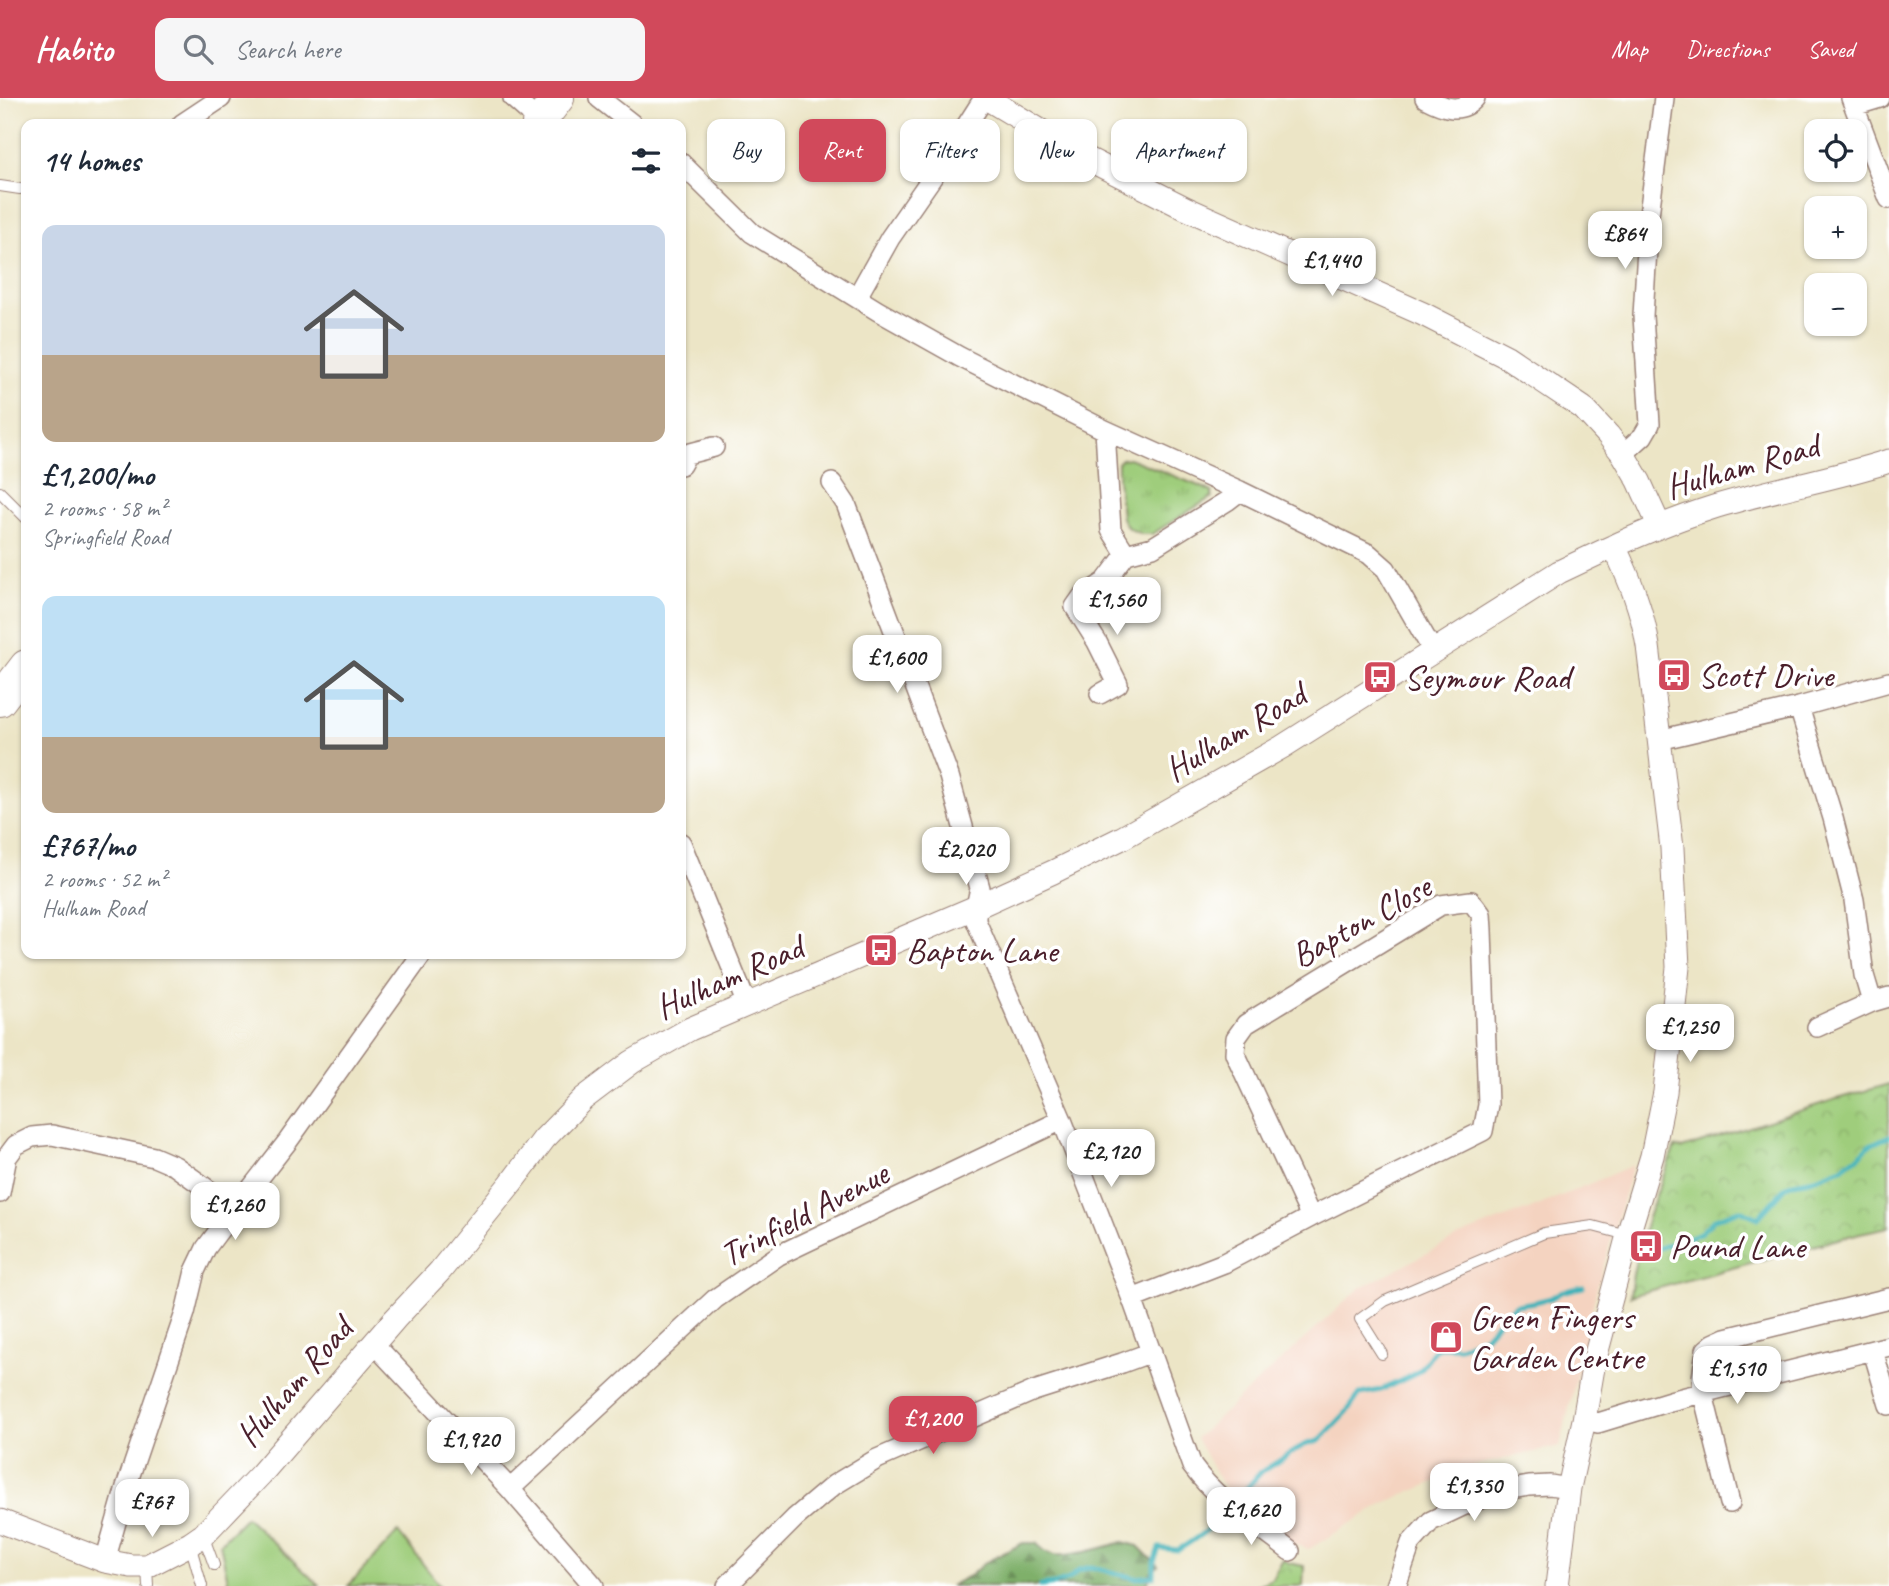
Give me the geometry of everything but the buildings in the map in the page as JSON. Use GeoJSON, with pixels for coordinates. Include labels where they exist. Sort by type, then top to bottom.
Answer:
{"type":"FeatureCollection","features":[{"type":"Feature","properties":{"kind":"highway"},"geometry":{"type":"LineString","coordinates":[[6,698],[21,674]]}},
{"type":"Feature","properties":{"kind":"street"},"geometry":{"type":"LineString","coordinates":[[190,119],[221,98]]}},
{"type":"Feature","properties":{"kind":"street"},"geometry":{"type":"LineString","coordinates":[[513,98],[545,115]]}},
{"type":"Feature","properties":{"kind":"street"},"geometry":{"type":"LineString","coordinates":[[599,98],[626,119]]}},
{"type":"Feature","properties":{"kind":"street"},"geometry":{"type":"LineString","coordinates":[[857,297],[890,238],[985,98],[1086,158],[1185,208],[1423,314],[1507,357],[1583,408],[1623,454],[1639,481],[1659,526]]}},
{"type":"Feature","properties":{"kind":"street"},"geometry":{"type":"LineString","coordinates":[[1425,98],[1455,109],[1469,106],[1475,98]]}},
{"type":"Feature","properties":{"kind":"street"},"geometry":{"type":"LineString","coordinates":[[1623,454],[1643,436],[1650,424],[1643,316],[1649,215],[1664,98]]}},
{"type":"Feature","properties":{"kind":"street"},"geometry":{"type":"LineString","coordinates":[[1880,98],[1852,102],[1889,199]]}},
{"type":"Feature","properties":{"kind":"street"},"geometry":{"type":"LineString","coordinates":[[686,168],[752,233],[960,357],[1105,430],[1240,491],[1369,554],[1386,569],[1433,651]]}},
{"type":"Feature","properties":{"kind":"street"},"geometry":{"type":"LineString","coordinates":[[1105,430],[1111,530],[1126,554]]}},
{"type":"Feature","properties":{"kind":"street"},"geometry":{"type":"LineString","coordinates":[[686,455],[714,447]]}},
{"type":"Feature","properties":{"kind":"street","name":"Hulham Road"},"geometry":{"type":"LineString","coordinates":[[0,1521],[106,1561],[131,1566],[148,1576],[197,1539],[253,1482],[440,1271],[544,1139],[583,1099],[632,1062],[690,1030],[976,907],[1122,838],[1282,747],[1559,572],[1614,545],[1659,526],[1745,498],[1889,461]]}},
{"type":"Feature","properties":{"kind":"street"},"geometry":{"type":"LineString","coordinates":[[832,483],[846,504],[948,776],[980,888],[976,921],[1062,1121],[1152,1352],[1192,1466],[1206,1485],[1290,1550]]}},
{"type":"Feature","properties":{"kind":"street"},"geometry":{"type":"LineString","coordinates":[[1100,694],[1118,684],[1097,642],[1075,607],[1082,597],[1105,582],[1126,554],[1153,547],[1240,491]]}},
{"type":"Feature","properties":{"kind":"street"},"geometry":{"type":"LineString","coordinates":[[1557,1586],[1569,1488],[1594,1362],[1651,1156],[1665,1092],[1678,967],[1672,848],[1644,620],[1614,545]]}},
{"type":"Feature","properties":{"kind":"street"},"geometry":{"type":"LineString","coordinates":[[1659,740],[1799,707],[1889,682]]}},
{"type":"Feature","properties":{"kind":"street"},"geometry":{"type":"LineString","coordinates":[[1799,707],[1833,818],[1854,900],[1864,975],[1881,999],[1817,1027]]}},
{"type":"Feature","properties":{"kind":"street"},"geometry":{"type":"LineString","coordinates":[[686,855],[747,1005]]}},
{"type":"Feature","properties":{"kind":"street","name":"Bapton Close"},"geometry":{"type":"LineString","coordinates":[[1132,1299],[1224,1263],[1483,1132],[1488,1105],[1482,930],[1481,914],[1471,901],[1441,905],[1246,1024],[1236,1038],[1235,1053],[1311,1217]]}},
{"type":"Feature","properties":{"kind":"street"},"geometry":{"type":"LineString","coordinates":[[106,1561],[126,1487],[185,1312],[195,1271],[206,1248],[288,1141],[418,959]]}},
{"type":"Feature","properties":{"kind":"street","name":"Trinfield Avenue"},"geometry":{"type":"LineString","coordinates":[[510,1489],[715,1299],[769,1262],[1062,1121]]}},
{"type":"Feature","properties":{"kind":"street"},"geometry":{"type":"LineString","coordinates":[[0,1193],[7,1157],[16,1145],[32,1137],[52,1135],[154,1157],[175,1166],[234,1209]]}},
{"type":"Feature","properties":{"kind":"street"},"geometry":{"type":"LineString","coordinates":[[1730,1503],[1703,1394],[1706,1350],[1713,1343],[1726,1338],[1889,1297]]}},
{"type":"Feature","properties":{"kind":"street"},"geometry":{"type":"LineString","coordinates":[[374,1344],[510,1489],[594,1586]]}},
{"type":"Feature","properties":{"kind":"street"},"geometry":{"type":"LineString","coordinates":[[1584,1420],[1598,1423],[1670,1401],[1881,1348],[1889,1405]]}},
{"type":"Feature","properties":{"kind":"street"},"geometry":{"type":"LineString","coordinates":[[727,1586],[804,1510],[834,1485],[877,1459],[1034,1391],[1152,1352]]}},
{"type":"Feature","properties":{"kind":"street"},"geometry":{"type":"LineString","coordinates":[[1396,1586],[1411,1543],[1431,1521],[1469,1503],[1506,1490],[1529,1486],[1569,1488]]}},
{"type":"Feature","properties":{"kind":"lane"},"geometry":{"type":"LineString","coordinates":[[0,186],[20,189]]}},
{"type":"Feature","properties":{"kind":"lane"},"geometry":{"type":"LineString","coordinates":[[0,492],[21,513]]}},
{"type":"Feature","properties":{"kind":"lane"},"geometry":{"type":"LineString","coordinates":[[1382,1354],[1360,1319],[1385,1301],[1544,1233],[1593,1226],[1628,1235]]}},
{"type":"Feature","properties":{"kind":"lane"},"geometry":{"type":"LineString","coordinates":[[197,1539],[214,1565]]}},
{"type":"Feature","properties":{"kind":"lane"},"geometry":{"type":"LineString","coordinates":[[197,1539],[202,1586]]}},
{"type":"Feature","properties":{"kind":"shaded area","name":"Green Fingers Garden Centre"},"geometry":{"type":"Polygon","coordinates":[[[1633,1165],[1597,1288],[1560,1446],[1473,1466],[1384,1503],[1309,1549],[1293,1544],[1223,1486],[1196,1438],[1360,1288],[1462,1235],[1633,1165]]]}},
{"type":"Feature","properties":{"kind":"green space"},"geometry":{"type":"Polygon","coordinates":[[[1129,458],[1204,488],[1212,492],[1212,497],[1152,534],[1141,534],[1128,528],[1122,518],[1118,463],[1129,458]]]}},
{"type":"Feature","properties":{"kind":"green space"},"geometry":{"type":"Polygon","coordinates":[[[1889,1084],[1889,1227],[1630,1296],[1641,1239],[1675,1147],[1682,1149],[1889,1084]]]}},
{"type":"Feature","properties":{"kind":"green space"},"geometry":{"type":"Polygon","coordinates":[[[246,1517],[320,1586],[229,1586],[220,1543],[246,1517]]]}},
{"type":"Feature","properties":{"kind":"green space"},"geometry":{"type":"Polygon","coordinates":[[[398,1532],[440,1586],[348,1586],[398,1532]]]}},
{"type":"Feature","properties":{"kind":"green space"},"geometry":{"type":"Polygon","coordinates":[[[1123,1542],[1138,1546],[1158,1566],[1150,1574],[1147,1586],[950,1586],[971,1575],[984,1563],[1023,1543],[1036,1543],[1055,1555],[1070,1555],[1123,1542]]]}},
{"type":"Feature","properties":{"kind":"green space"},"geometry":{"type":"Polygon","coordinates":[[[1283,1559],[1304,1566],[1303,1586],[1255,1586],[1272,1579],[1283,1559]]]}},
{"type":"Feature","properties":{"kind":"waterway"},"geometry":{"type":"LineString","coordinates":[[1650,1257],[1656,1249],[1700,1233],[1715,1219],[1733,1212],[1740,1210],[1758,1218],[1785,1188],[1842,1168],[1859,1157],[1868,1146],[1889,1136]]}},
{"type":"Feature","properties":{"kind":"waterway"},"geometry":{"type":"LineString","coordinates":[[1234,1503],[1261,1472],[1304,1445],[1319,1441],[1360,1394],[1381,1390],[1413,1375],[1439,1347],[1460,1347],[1485,1336],[1516,1305],[1551,1298],[1561,1292],[1583,1287]]}},
{"type":"Feature","properties":{"kind":"waterway"},"geometry":{"type":"LineString","coordinates":[[1041,1586],[1069,1579],[1079,1570],[1091,1567],[1135,1578],[1154,1576],[1154,1562],[1159,1548],[1178,1550],[1217,1522],[1228,1510]]}},
{"type":"Feature","properties":{"kind":"place","name":"Scott Drive"},"geometry":{"type":"Point","coordinates":[1674,675]}},
{"type":"Feature","properties":{"kind":"place","name":"Seymour Road"},"geometry":{"type":"Point","coordinates":[1380,677]}},
{"type":"Feature","properties":{"kind":"place","name":"Bapton Lane"},"geometry":{"type":"Point","coordinates":[881,950]}},
{"type":"Feature","properties":{"kind":"place","name":"Pound Lane"},"geometry":{"type":"Point","coordinates":[1646,1246]}},
{"type":"Feature","properties":{"kind":"place","name":"Green Fingers Garden Centre"},"geometry":{"type":"Point","coordinates":[1446,1337]}}]}
